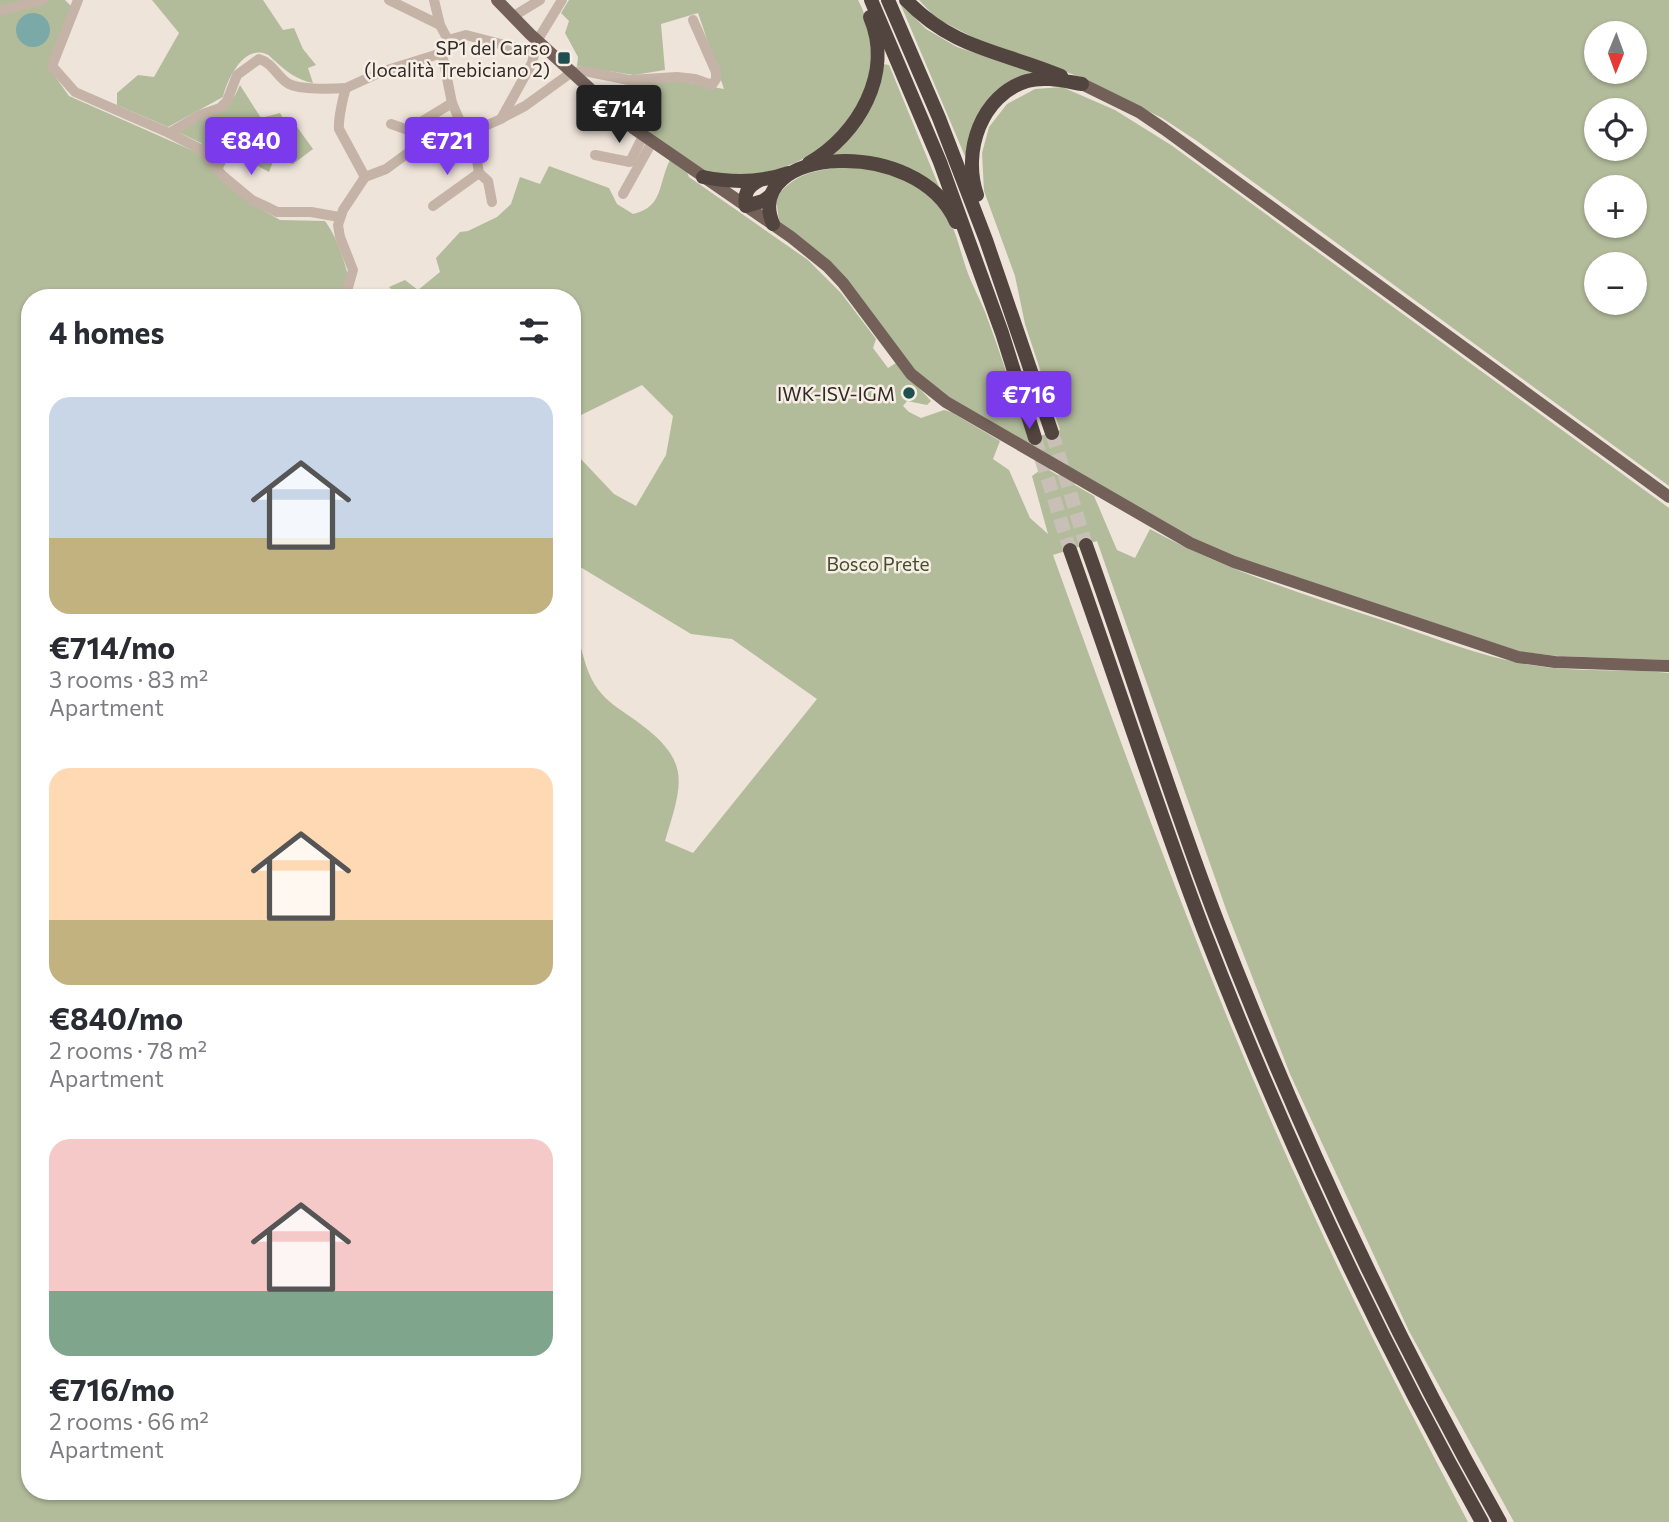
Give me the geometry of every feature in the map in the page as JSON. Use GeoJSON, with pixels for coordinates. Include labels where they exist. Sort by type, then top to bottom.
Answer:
{"type":"FeatureCollection","features":[{"type":"Feature","properties":{"kind":"highway"},"geometry":{"type":"LineString","coordinates":[[773,224],[768,208],[770,196],[780,181],[823,155],[844,136],[857,120],[867,100],[874,74],[877,44],[873,24],[863,0]]}},
{"type":"Feature","properties":{"kind":"highway"},"geometry":{"type":"LineString","coordinates":[[871,0],[940,162],[1002,333],[1035,438]]}},
{"type":"Feature","properties":{"kind":"highway"},"geometry":{"type":"LineString","coordinates":[[888,0],[939,118],[1017,327],[1052,433]]}},
{"type":"Feature","properties":{"kind":"highway"},"geometry":{"type":"LineString","coordinates":[[906,0],[928,21],[967,44],[1082,84]]}},
{"type":"Feature","properties":{"kind":"highway"},"geometry":{"type":"LineString","coordinates":[[1017,327],[1004,273],[974,187],[972,156],[976,136],[989,109],[1012,88],[1040,79],[1082,84]]}},
{"type":"Feature","properties":{"kind":"highway"},"geometry":{"type":"LineString","coordinates":[[704,177],[758,181],[841,161],[876,163],[910,175],[929,188],[953,215],[979,287],[1002,333]]}},
{"type":"Feature","properties":{"kind":"highway"},"geometry":{"type":"LineString","coordinates":[[758,181],[747,190],[746,206],[770,196]]}},
{"type":"Feature","properties":{"kind":"highway"},"geometry":{"type":"LineString","coordinates":[[1086,545],[1218,923],[1309,1146],[1364,1265],[1500,1522]]}},
{"type":"Feature","properties":{"kind":"highway"},"geometry":{"type":"LineString","coordinates":[[1070,550],[1204,930],[1295,1153],[1402,1377],[1482,1522]]}},
{"type":"Feature","properties":{"kind":"main road"},"geometry":{"type":"LineString","coordinates":[[497,0],[536,46],[572,72],[648,139],[773,224],[835,274],[911,374],[924,386],[989,428],[1190,544],[1234,562],[1518,657],[1555,662],[1669,666]]}},
{"type":"Feature","properties":{"kind":"main road"},"geometry":{"type":"LineString","coordinates":[[1082,84],[1139,112],[1164,129],[1669,497]]}},
{"type":"Feature","properties":{"kind":"street"},"geometry":{"type":"LineString","coordinates":[[0,11],[43,0]]}},
{"type":"Feature","properties":{"kind":"street"},"geometry":{"type":"LineString","coordinates":[[78,0],[52,66],[75,92],[202,150],[222,174],[252,200],[277,212],[311,212],[339,217]]}},
{"type":"Feature","properties":{"kind":"street"},"geometry":{"type":"LineString","coordinates":[[389,0],[440,25]]}},
{"type":"Feature","properties":{"kind":"street"},"geometry":{"type":"LineString","coordinates":[[435,0],[440,25],[448,40]]}},
{"type":"Feature","properties":{"kind":"street"},"geometry":{"type":"LineString","coordinates":[[512,17],[540,0]]}},
{"type":"Feature","properties":{"kind":"street"},"geometry":{"type":"LineString","coordinates":[[501,119],[532,63],[536,46],[562,0]]}},
{"type":"Feature","properties":{"kind":"street"},"geometry":{"type":"LineString","coordinates":[[348,289],[353,270],[340,237],[339,217],[365,177],[386,169],[412,150],[441,145],[501,119],[525,106],[572,72],[584,71],[629,80],[677,77],[712,85],[716,72],[693,20]]}},
{"type":"Feature","properties":{"kind":"street"},"geometry":{"type":"LineString","coordinates":[[492,202],[488,181],[478,173],[474,142],[452,103],[442,54],[448,40],[466,34],[536,46]]}},
{"type":"Feature","properties":{"kind":"street"},"geometry":{"type":"LineString","coordinates":[[169,133],[200,115],[220,108],[227,101],[237,75],[259,59],[268,62],[286,81],[297,86],[346,88],[382,72],[442,54]]}},
{"type":"Feature","properties":{"kind":"street"},"geometry":{"type":"LineString","coordinates":[[346,88],[338,124],[365,177]]}},
{"type":"Feature","properties":{"kind":"street"},"geometry":{"type":"LineString","coordinates":[[391,124],[408,130],[452,103]]}},
{"type":"Feature","properties":{"kind":"street"},"geometry":{"type":"LineString","coordinates":[[583,125],[615,112]]}},
{"type":"Feature","properties":{"kind":"street"},"geometry":{"type":"LineString","coordinates":[[595,155],[630,162],[648,139]]}},
{"type":"Feature","properties":{"kind":"street"},"geometry":{"type":"LineString","coordinates":[[623,194],[648,139]]}},
{"type":"Feature","properties":{"kind":"street"},"geometry":{"type":"LineString","coordinates":[[432,206],[478,173]]}},
{"type":"Feature","properties":{"kind":"green space","name":"Bosco Prete"},"geometry":{"type":"Polygon","coordinates":[[[0,0],[65,0],[71,6],[49,68],[69,96],[198,153],[247,201],[280,220],[325,221],[339,246],[352,289],[21,289],[21,1500],[581,1500],[581,647],[590,676],[601,693],[653,735],[674,760],[678,787],[665,841],[693,853],[817,699],[732,639],[691,634],[581,567],[581,459],[614,494],[636,506],[666,455],[673,416],[642,385],[581,415],[581,289],[419,289],[440,272],[436,258],[460,232],[497,217],[511,204],[520,177],[540,184],[549,166],[609,188],[617,204],[633,214],[643,211],[655,200],[670,160],[687,172],[689,177],[808,260],[841,293],[876,339],[873,348],[888,368],[896,363],[931,401],[927,405],[907,401],[903,406],[909,412],[921,418],[944,410],[951,412],[1000,441],[993,459],[1009,470],[1030,518],[1048,534],[1032,476],[1039,471],[1049,470],[1094,496],[1117,550],[1135,558],[1150,529],[1207,557],[1267,581],[1513,662],[1583,670],[1669,673],[1669,1522],[1514,1522],[1409,1331],[1290,1074],[1227,912],[1097,541],[1053,555],[1143,801],[1206,964],[1273,1125],[1386,1365],[1468,1522],[0,1522],[0,0]]]}},
{"type":"Feature","properties":{"kind":"green space"},"geometry":{"type":"Polygon","coordinates":[[[152,0],[263,0],[283,30],[294,28],[303,49],[316,65],[308,68],[313,83],[292,75],[267,55],[258,53],[243,59],[237,66],[223,97],[168,127],[117,105],[117,93],[138,75],[154,77],[179,33],[152,0]]]}},
{"type":"Feature","properties":{"kind":"green space"},"geometry":{"type":"Polygon","coordinates":[[[569,0],[858,0],[870,33],[871,65],[862,95],[846,122],[824,145],[797,162],[766,172],[712,174],[658,139],[617,105],[625,97],[623,85],[672,80],[724,89],[698,13],[661,24],[665,70],[634,75],[577,66],[578,57],[565,33],[569,21],[561,13],[569,0]]]}},
{"type":"Feature","properties":{"kind":"green space"},"geometry":{"type":"Polygon","coordinates":[[[919,0],[1669,0],[1669,486],[1162,118],[1083,78],[982,42],[936,18],[919,0]]]}},
{"type":"Feature","properties":{"kind":"green space"},"geometry":{"type":"Polygon","coordinates":[[[900,3],[926,29],[957,47],[1039,74],[1022,77],[998,92],[984,117],[967,161],[900,3]]]}},
{"type":"Feature","properties":{"kind":"green space"},"geometry":{"type":"Polygon","coordinates":[[[883,64],[889,65],[940,189],[889,163],[865,158],[832,157],[831,153],[883,64]]]}},
{"type":"Feature","properties":{"kind":"green space"},"geometry":{"type":"Polygon","coordinates":[[[240,85],[261,118],[280,113],[286,123],[292,120],[313,149],[293,164],[274,159],[269,172],[256,165],[254,158],[233,150],[222,170],[201,143],[178,132],[226,107],[240,85]]]}},
{"type":"Feature","properties":{"kind":"green space"},"geometry":{"type":"Polygon","coordinates":[[[1062,87],[1115,110],[1171,145],[1669,508],[1669,660],[1522,652],[1202,544],[951,399],[919,375],[884,330],[779,222],[776,197],[798,178],[822,170],[854,166],[879,170],[892,174],[926,193],[942,209],[955,232],[1029,439],[1060,430],[1025,324],[1015,276],[984,191],[982,153],[989,127],[1007,104],[1035,89],[1062,87]]]}},
{"type":"Feature","properties":{"kind":"green space"},"geometry":{"type":"Polygon","coordinates":[[[405,280],[417,289],[389,287],[405,280]]]}},
{"type":"Feature","properties":{"kind":"water"},"geometry":{"type":"Polygon","coordinates":[[[33,13],[45,18],[50,30],[45,42],[33,47],[21,42],[16,30],[21,18],[33,13]]]}},
{"type":"Feature","properties":{"kind":"tunnel"},"geometry":{"type":"LineString","coordinates":[[1052,433],[1086,545]]}},
{"type":"Feature","properties":{"kind":"tunnel"},"geometry":{"type":"LineString","coordinates":[[1035,438],[1070,550]]}},
{"type":"Feature","properties":{"kind":"place","name":"SP1 del Carso (località Trebiciano 2)"},"geometry":{"type":"Point","coordinates":[564,58]}},
{"type":"Feature","properties":{"kind":"place","name":"IWK-ISV-IGM"},"geometry":{"type":"Point","coordinates":[909,393]}}]}
